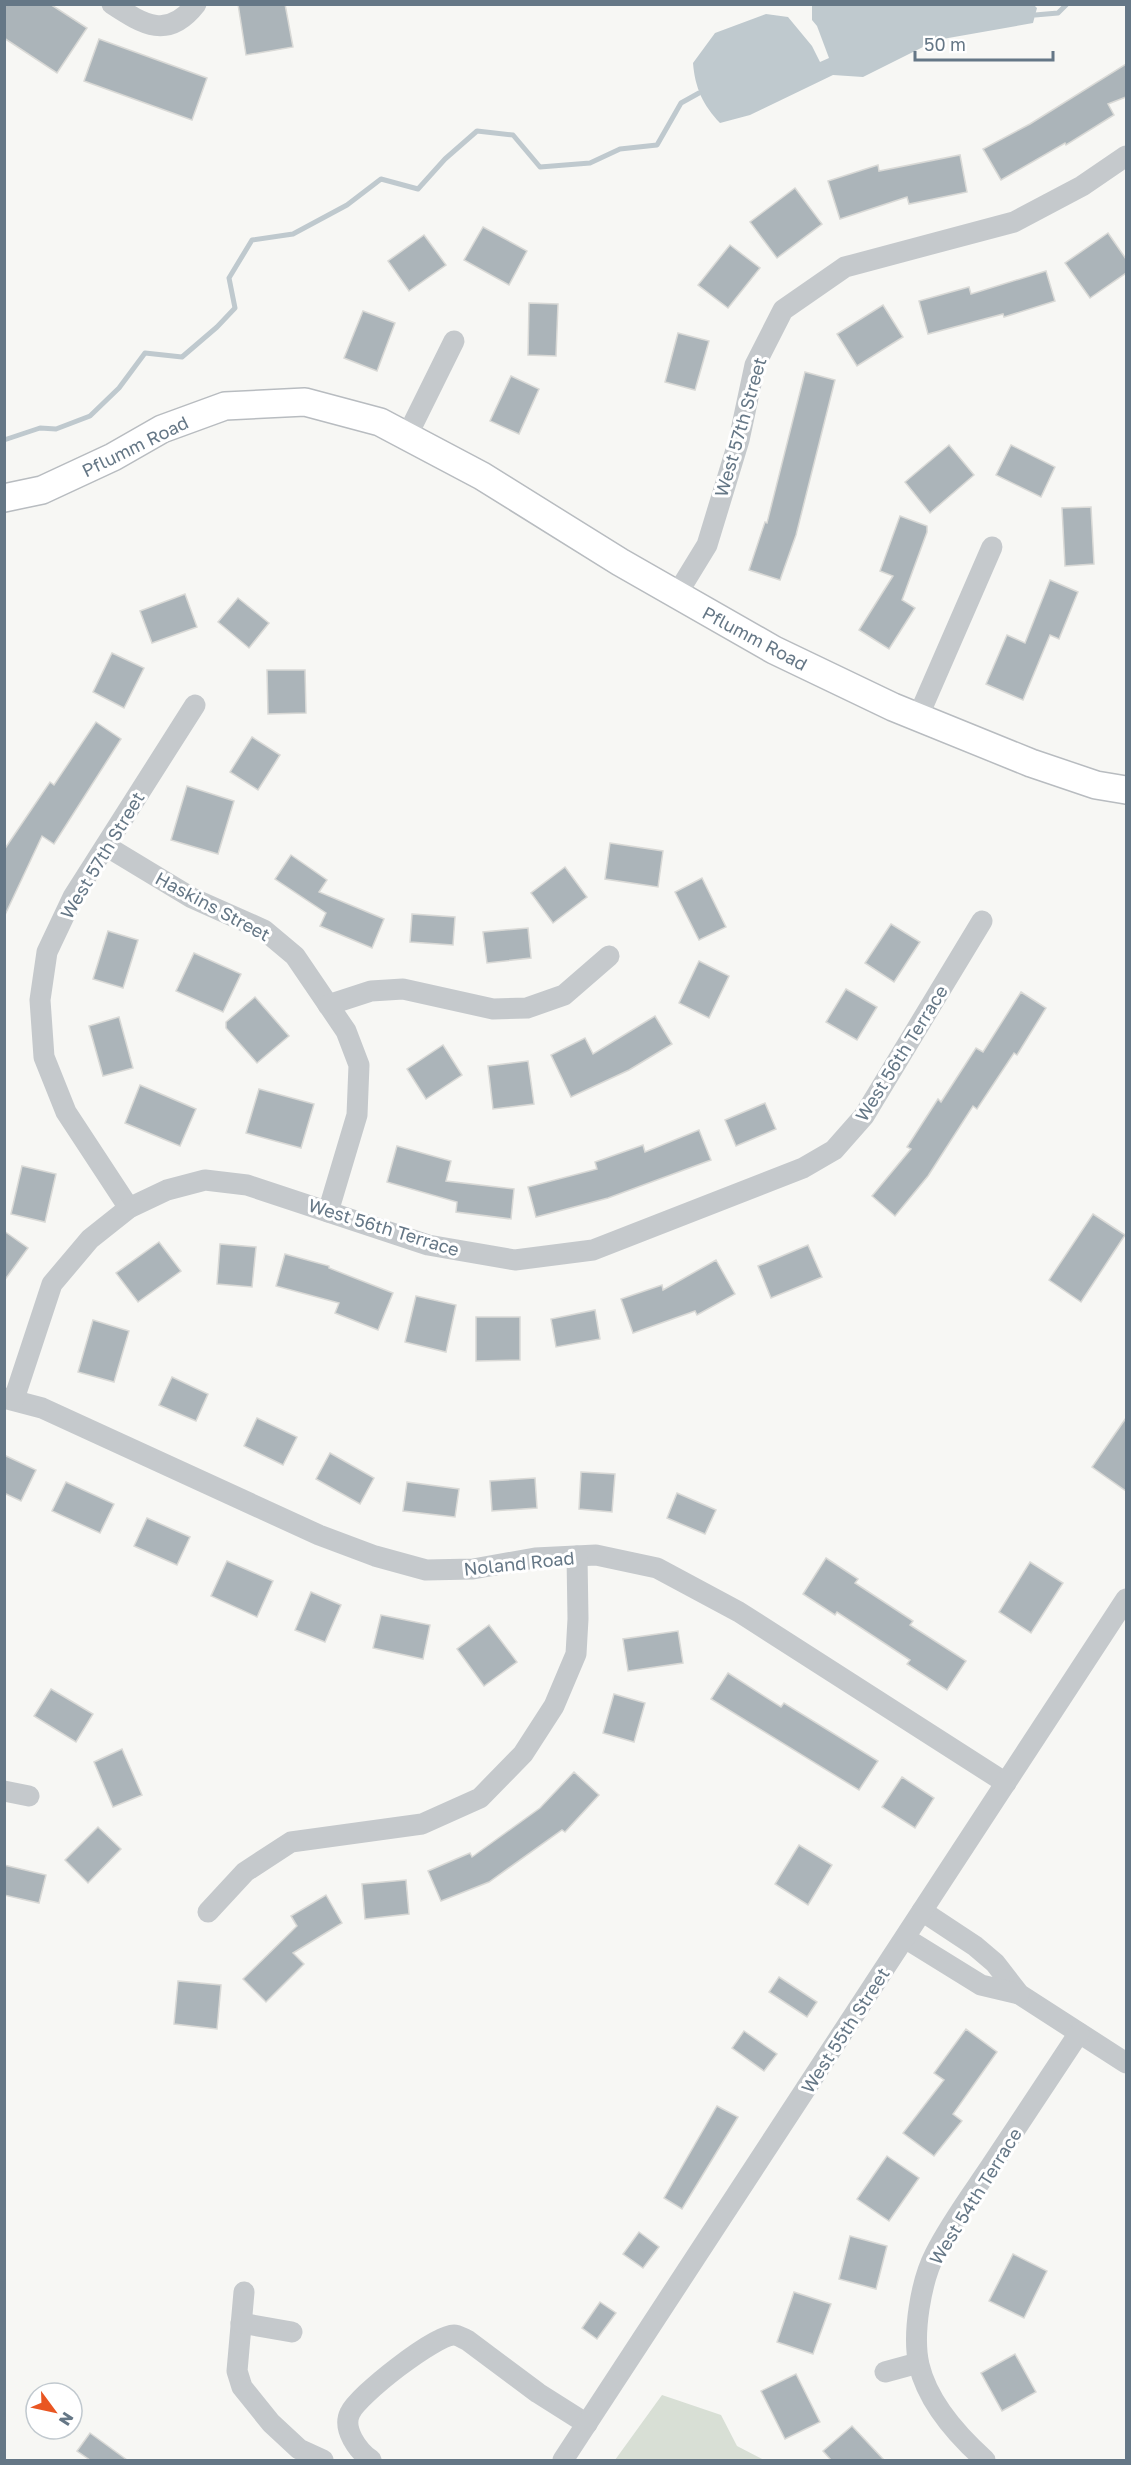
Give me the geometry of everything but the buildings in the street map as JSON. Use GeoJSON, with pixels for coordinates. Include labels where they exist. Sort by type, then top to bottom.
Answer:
{"type":"FeatureCollection","features":[{"type":"Feature","properties":{"kind":"main road","name":"Pflumm Road"},"geometry":{"type":"LineString","coordinates":[[4,498],[42,490],[113,457],[162,429],[225,406],[305,402],[380,422],[407,436],[482,476],[774,650],[918,717],[1031,763],[1096,785],[1126,790]]}},
{"type":"Feature","properties":{"kind":"street"},"geometry":{"type":"LineString","coordinates":[[112,4],[138,21],[152,26],[177,22],[196,4]]}},
{"type":"Feature","properties":{"kind":"street","name":"West 57th Street"},"geometry":{"type":"LineString","coordinates":[[677,594],[707,545],[739,440],[754,366],[783,310],[845,267],[1014,222],[1082,186],[1126,156]]}},
{"type":"Feature","properties":{"kind":"street"},"geometry":{"type":"LineString","coordinates":[[407,436],[454,341]]}},
{"type":"Feature","properties":{"kind":"street"},"geometry":{"type":"LineString","coordinates":[[918,717],[992,547]]}},
{"type":"Feature","properties":{"kind":"street","name":"West 57th Street"},"geometry":{"type":"LineString","coordinates":[[129,1208],[66,1112],[44,1057],[40,1000],[47,952],[73,897],[195,705]]}},
{"type":"Feature","properties":{"kind":"street","name":"Haskins Street"},"geometry":{"type":"LineString","coordinates":[[106,846],[192,898],[264,930],[295,956],[346,1031],[359,1065],[357,1115],[328,1212]]}},
{"type":"Feature","properties":{"kind":"street","name":"West 56th Terrace"},"geometry":{"type":"LineString","coordinates":[[9,1399],[52,1284],[90,1239],[129,1208],[167,1190],[205,1180],[247,1185],[428,1245],[515,1260],[593,1250],[803,1168],[834,1150],[864,1116],[982,921]]}},
{"type":"Feature","properties":{"kind":"street"},"geometry":{"type":"LineString","coordinates":[[328,1005],[371,991],[403,989],[493,1009],[527,1008],[564,995],[609,956]]}},
{"type":"Feature","properties":{"kind":"street","name":"Noland Road"},"geometry":{"type":"LineString","coordinates":[[9,1399],[42,1408],[308,1530],[375,1556],[426,1570],[473,1569],[535,1558],[596,1555],[657,1568],[739,1612],[1006,1783]]}},
{"type":"Feature","properties":{"kind":"street"},"geometry":{"type":"LineString","coordinates":[[208,1912],[245,1872],[291,1842],[422,1824],[480,1798],[523,1754],[554,1706],[576,1654],[577,1556]]}},
{"type":"Feature","properties":{"kind":"street","name":"West 55th Street"},"geometry":{"type":"LineString","coordinates":[[563,2460],[1126,1599]]}},
{"type":"Feature","properties":{"kind":"street"},"geometry":{"type":"LineString","coordinates":[[4,1791],[29,1796]]}},
{"type":"Feature","properties":{"kind":"street"},"geometry":{"type":"LineString","coordinates":[[922,1911],[975,1946],[995,1963],[1019,1994]]}},
{"type":"Feature","properties":{"kind":"street"},"geometry":{"type":"LineString","coordinates":[[905,1938],[981,1985],[1019,1994],[1126,2063]]}},
{"type":"Feature","properties":{"kind":"street","name":"West 54th Terrace"},"geometry":{"type":"LineString","coordinates":[[985,2460],[963,2440],[926,2387],[918,2363],[917,2339],[922,2291],[935,2254],[1080,2033]]}},
{"type":"Feature","properties":{"kind":"street"},"geometry":{"type":"LineString","coordinates":[[244,2292],[237,2371],[242,2387],[271,2423],[299,2449],[323,2460]]}},
{"type":"Feature","properties":{"kind":"street"},"geometry":{"type":"LineString","coordinates":[[241,2323],[292,2332]]}},
{"type":"Feature","properties":{"kind":"street"},"geometry":{"type":"LineString","coordinates":[[362,2459],[349,2432],[349,2413],[370,2389],[434,2342],[454,2335],[467,2340],[538,2393],[587,2424]]}},
{"type":"Feature","properties":{"kind":"street"},"geometry":{"type":"LineString","coordinates":[[885,2372],[918,2363]]}},
{"type":"Feature","properties":{"kind":"shaded area"},"geometry":{"type":"Polygon","coordinates":[[[812,5],[1034,5],[1037,8],[1033,23],[937,40],[863,77],[833,75],[750,115],[720,123],[705,103],[696,80],[693,63],[715,33],[766,14],[788,17],[812,46],[820,62],[829,58],[817,26],[812,20],[812,5]]]}},
{"type":"Feature","properties":{"kind":"shaded area"},"geometry":{"type":"Polygon","coordinates":[[[662,2395],[721,2415],[737,2446],[764,2460],[615,2460],[662,2395]]]}},
{"type":"Feature","properties":{"kind":"waterway"},"geometry":{"type":"LineString","coordinates":[[1035,15],[1058,13],[1067,4]]}},
{"type":"Feature","properties":{"kind":"waterway"},"geometry":{"type":"LineString","coordinates":[[4,440],[40,428],[56,429],[90,416],[119,388],[145,353],[182,357],[235,308],[229,278],[252,240],[293,234],[347,205],[381,179],[418,189],[445,159],[477,131],[513,135],[540,167],[590,163],[620,149],[657,145],[681,103],[699,93]]}}]}
